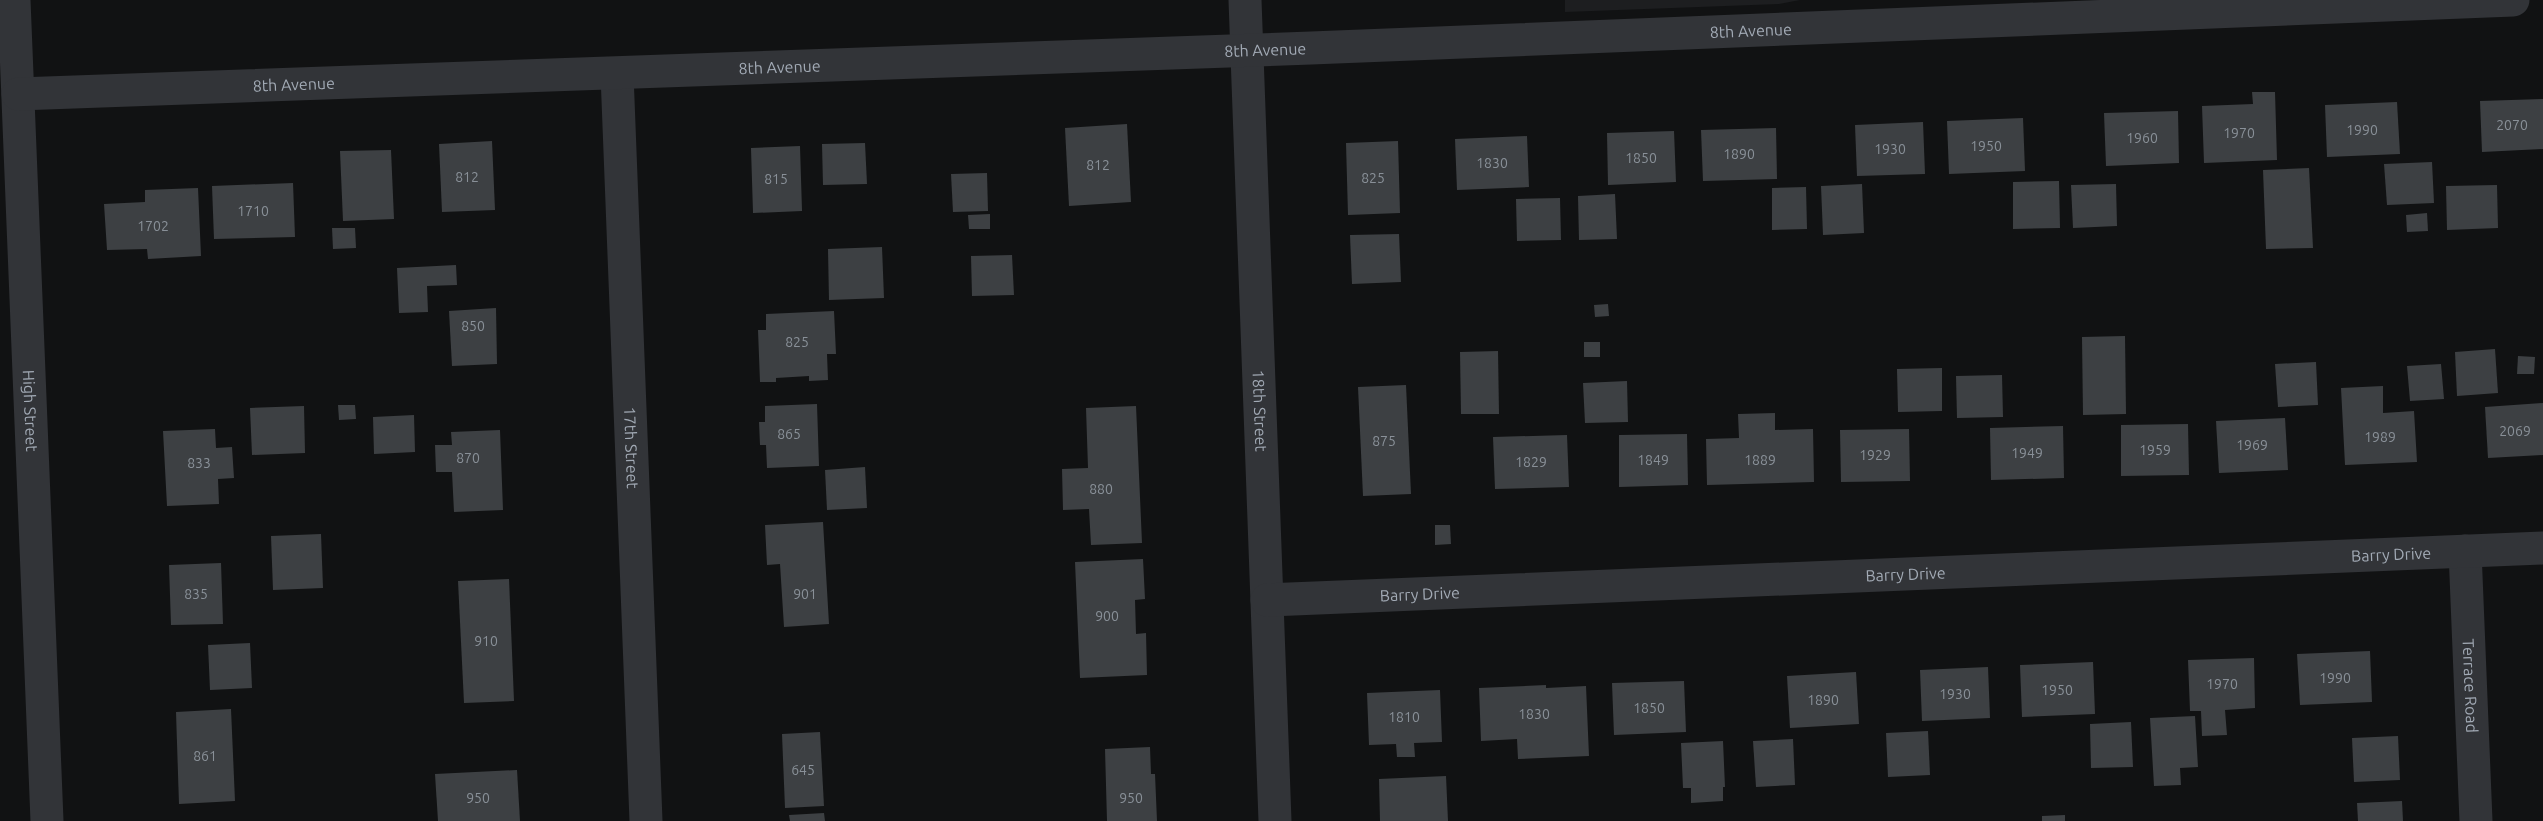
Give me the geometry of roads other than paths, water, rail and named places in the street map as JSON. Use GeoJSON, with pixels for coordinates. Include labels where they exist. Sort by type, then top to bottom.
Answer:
{"type":"FeatureCollection","features":[{"type":"Feature","properties":{"kind":"street","name":"High Street"},"geometry":{"type":"LineString","coordinates":[[14,0],[47,821]]}},
{"type":"Feature","properties":{"kind":"street","name":"18th Street"},"geometry":{"type":"LineString","coordinates":[[1245,0],[1275,821]]}},
{"type":"Feature","properties":{"kind":"street","name":"8th Avenue"},"geometry":{"type":"LineString","coordinates":[[18,94],[1246,50],[1846,14],[2513,0]]}},
{"type":"Feature","properties":{"kind":"street","name":"17th Street"},"geometry":{"type":"LineString","coordinates":[[617,74],[646,821]]}},
{"type":"Feature","properties":{"kind":"street","name":"Barry Drive"},"geometry":{"type":"LineString","coordinates":[[1268,600],[2543,548]]}},
{"type":"Feature","properties":{"kind":"street","name":"Terrace Road"},"geometry":{"type":"LineString","coordinates":[[2465,551],[2476,821]]}}]}
